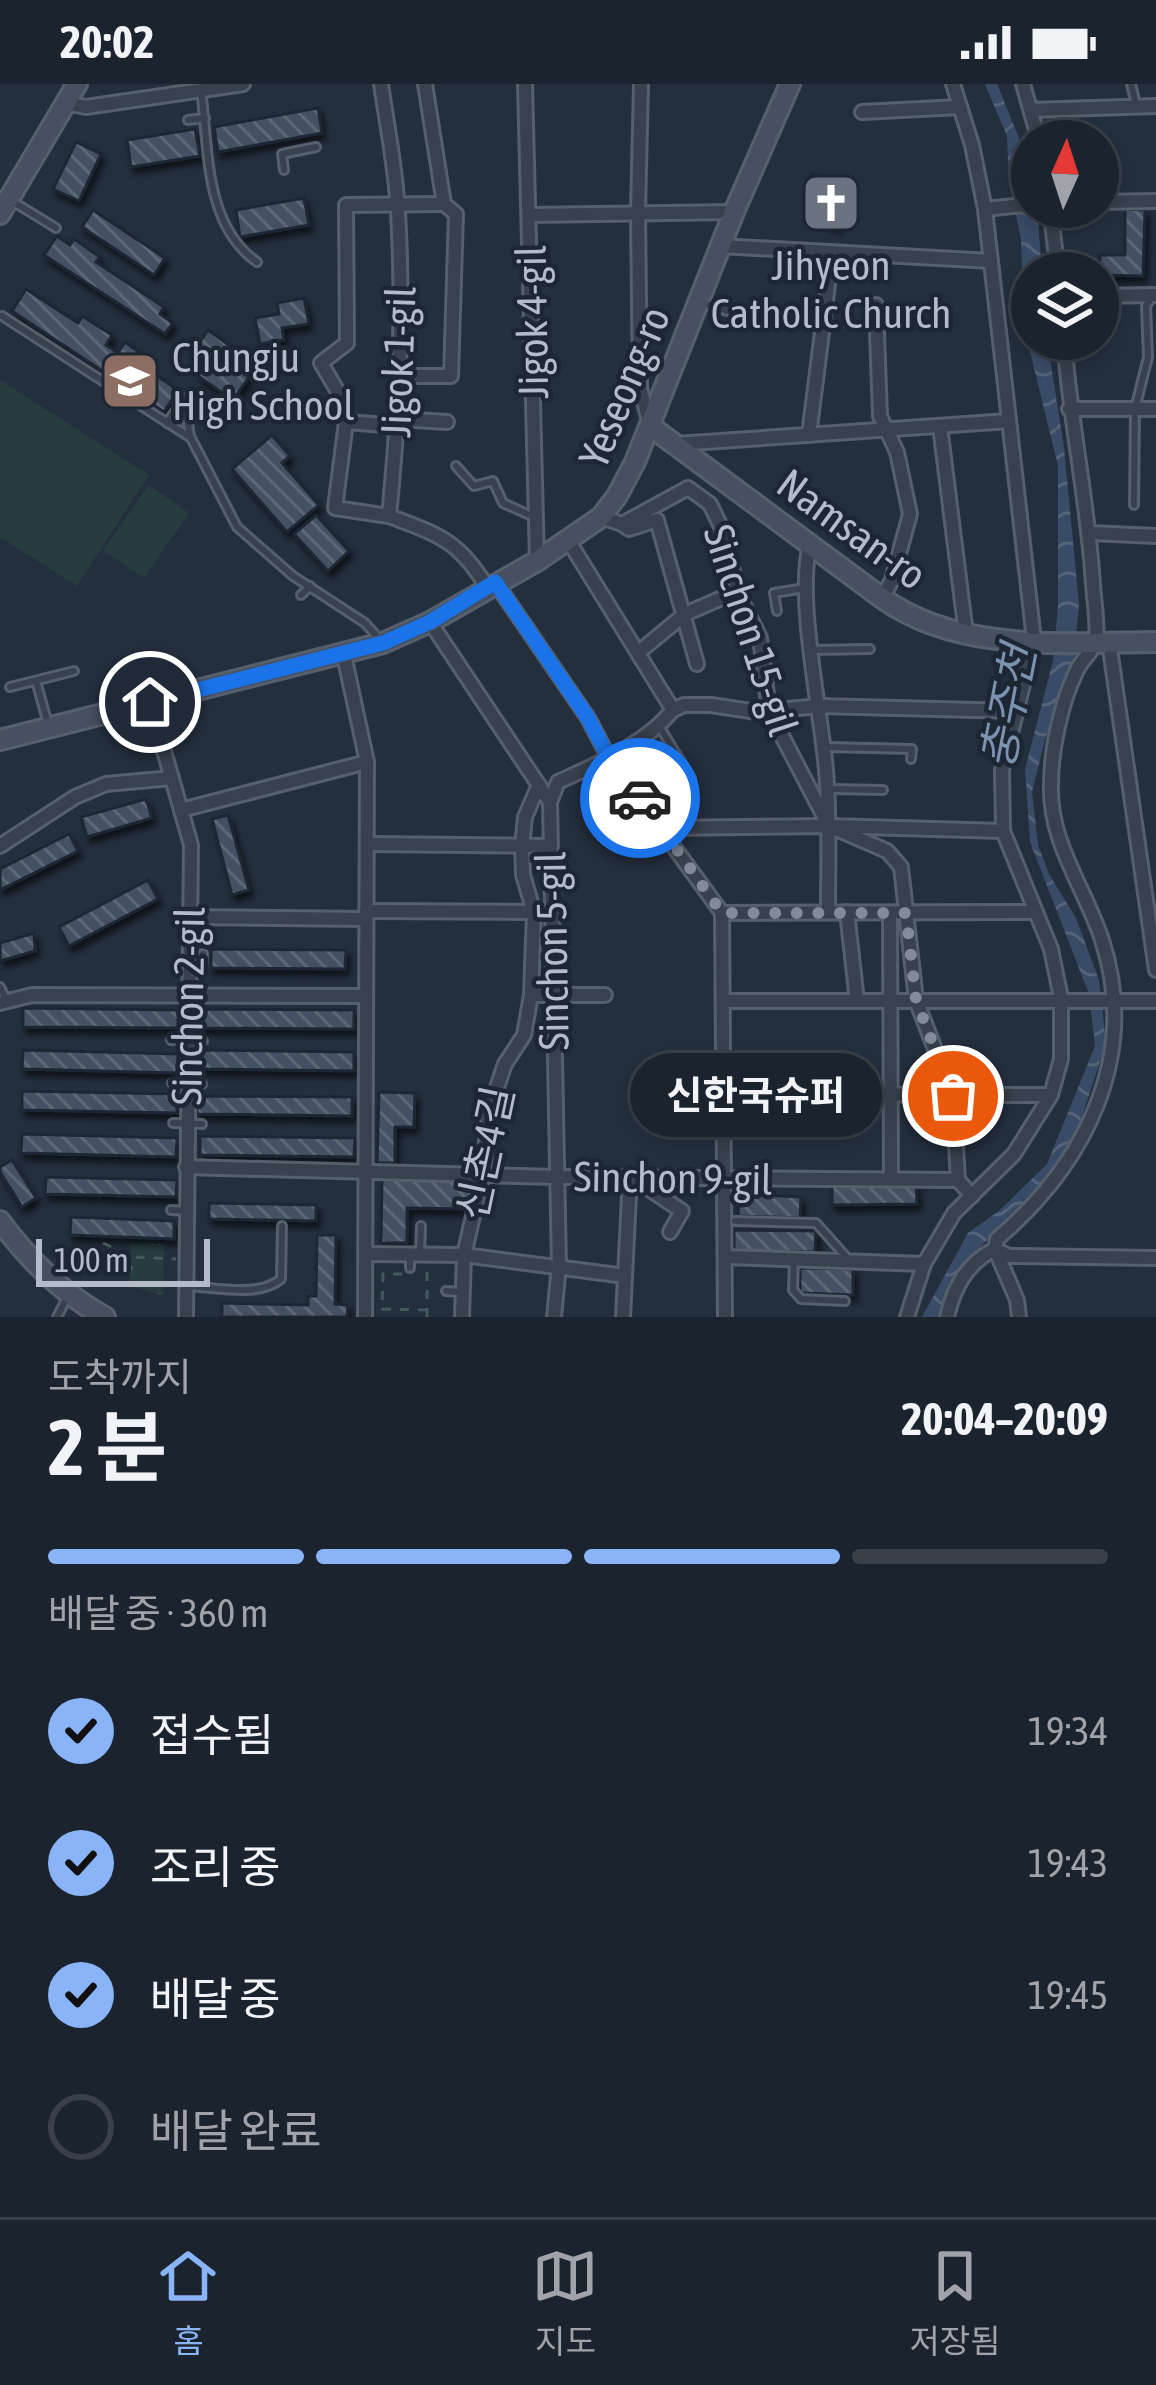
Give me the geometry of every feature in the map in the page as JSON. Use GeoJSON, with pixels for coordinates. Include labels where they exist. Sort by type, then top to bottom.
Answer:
{"type":"FeatureCollection","features":[{"type":"Feature","properties":{"kind":"main road"},"geometry":{"type":"LineString","coordinates":[[6,198],[77,84]]}},
{"type":"Feature","properties":{"kind":"main road","name":"Yeseong-ro"},"geometry":{"type":"LineString","coordinates":[[0,740],[383,643],[537,561],[601,518],[617,496],[650,426],[790,84]]}},
{"type":"Feature","properties":{"kind":"main road","name":"Namsan-ro"},"geometry":{"type":"LineString","coordinates":[[650,426],[920,622],[966,634],[1102,642]]}},
{"type":"Feature","properties":{"kind":"main road"},"geometry":{"type":"LineString","coordinates":[[1102,642],[1156,642]]}},
{"type":"Feature","properties":{"kind":"main road"},"geometry":{"type":"LineString","coordinates":[[0,1221],[17,1244],[70,1293],[105,1317]]}},
{"type":"Feature","properties":{"kind":"street","name":"Jigok 1-gil"},"geometry":{"type":"LineString","coordinates":[[381,84],[398,206],[400,376],[389,516]]}},
{"type":"Feature","properties":{"kind":"street"},"geometry":{"type":"LineString","coordinates":[[425,84],[444,205]]}},
{"type":"Feature","properties":{"kind":"street","name":"Jigok 4-gil"},"geometry":{"type":"LineString","coordinates":[[525,84],[537,561]]}},
{"type":"Feature","properties":{"kind":"street"},"geometry":{"type":"LineString","coordinates":[[641,84],[640,388],[650,426]]}},
{"type":"Feature","properties":{"kind":"street"},"geometry":{"type":"LineString","coordinates":[[907,1317],[924,1264],[954,1213],[1014,1154],[1052,1094],[1061,1058],[1061,998],[1051,949],[1003,831],[1002,770],[1034,640],[985,209],[953,84]]}},
{"type":"Feature","properties":{"kind":"street"},"geometry":{"type":"LineString","coordinates":[[1023,84],[1034,120]]}},
{"type":"Feature","properties":{"kind":"street"},"geometry":{"type":"LineString","coordinates":[[66,103],[86,107],[233,85]]}},
{"type":"Feature","properties":{"kind":"street"},"geometry":{"type":"LineString","coordinates":[[1031,110],[1156,106]]}},
{"type":"Feature","properties":{"kind":"street"},"geometry":{"type":"LineString","coordinates":[[862,112],[960,107]]}},
{"type":"Feature","properties":{"kind":"street"},"geometry":{"type":"LineString","coordinates":[[1119,202],[1156,201]]}},
{"type":"Feature","properties":{"kind":"street"},"geometry":{"type":"LineString","coordinates":[[400,376],[451,376],[456,214],[444,205],[346,205],[346,343],[321,363],[341,397],[346,422],[335,508],[389,516],[467,554],[588,718],[609,758],[722,913],[725,1317]]}},
{"type":"Feature","properties":{"kind":"street"},"geometry":{"type":"LineString","coordinates":[[985,209],[1011,206]]}},
{"type":"Feature","properties":{"kind":"street"},"geometry":{"type":"LineString","coordinates":[[530,215],[734,212]]}},
{"type":"Feature","properties":{"kind":"street"},"geometry":{"type":"LineString","coordinates":[[720,246],[992,261]]}},
{"type":"Feature","properties":{"kind":"street"},"geometry":{"type":"LineString","coordinates":[[809,435],[832,253]]}},
{"type":"Feature","properties":{"kind":"street"},"geometry":{"type":"LineString","coordinates":[[1119,296],[1155,295]]}},
{"type":"Feature","properties":{"kind":"street"},"geometry":{"type":"LineString","coordinates":[[876,305],[880,416],[898,452],[910,514],[892,580],[882,598]]}},
{"type":"Feature","properties":{"kind":"street"},"geometry":{"type":"LineString","coordinates":[[1066,360],[1102,642],[1156,970]]}},
{"type":"Feature","properties":{"kind":"street"},"geometry":{"type":"LineString","coordinates":[[1069,409],[1156,409]]}},
{"type":"Feature","properties":{"kind":"street"},"geometry":{"type":"LineString","coordinates":[[674,444],[1009,421]]}},
{"type":"Feature","properties":{"kind":"street"},"geometry":{"type":"LineString","coordinates":[[346,422],[447,422]]}},
{"type":"Feature","properties":{"kind":"street"},"geometry":{"type":"LineString","coordinates":[[940,426],[966,634]]}},
{"type":"Feature","properties":{"kind":"street","name":"Sinchon 15-gil"},"geometry":{"type":"LineString","coordinates":[[622,524],[688,488],[710,504],[722,529],[738,590],[760,638],[769,711],[829,826]]}},
{"type":"Feature","properties":{"kind":"street"},"geometry":{"type":"LineString","coordinates":[[601,518],[629,529],[657,520],[698,664]]}},
{"type":"Feature","properties":{"kind":"street"},"geometry":{"type":"LineString","coordinates":[[1090,533],[1156,536]]}},
{"type":"Feature","properties":{"kind":"street"},"geometry":{"type":"LineString","coordinates":[[568,540],[673,710]]}},
{"type":"Feature","properties":{"kind":"street"},"geometry":{"type":"LineString","coordinates":[[810,545],[808,587],[829,826],[828,911]]}},
{"type":"Feature","properties":{"kind":"street"},"geometry":{"type":"LineString","coordinates":[[639,652],[685,614],[738,590]]}},
{"type":"Feature","properties":{"kind":"street","name":"Sinchon 5-gil"},"geometry":{"type":"LineString","coordinates":[[430,622],[550,802],[559,1266],[554,1317]]}},
{"type":"Feature","properties":{"kind":"street"},"geometry":{"type":"LineString","coordinates":[[1019,1317],[1017,1300],[995,1249],[997,1239],[1053,1184],[1084,1136],[1112,1058],[1116,1000],[1102,940],[1059,838],[1050,783],[1076,670],[1102,642]]}},
{"type":"Feature","properties":{"kind":"street"},"geometry":{"type":"LineString","coordinates":[[344,655],[367,762],[365,1317]]}},
{"type":"Feature","properties":{"kind":"street","name":"Sinchon 2-gil"},"geometry":{"type":"LineString","coordinates":[[150,702],[191,845],[188,1041],[195,1083],[180,1123],[179,1167],[186,1211],[186,1317]]}},
{"type":"Feature","properties":{"kind":"street"},"geometry":{"type":"LineString","coordinates":[[550,802],[558,782],[609,758],[684,705],[769,711],[819,706],[1014,711]]}},
{"type":"Feature","properties":{"kind":"street"},"geometry":{"type":"LineString","coordinates":[[181,810],[367,762]]}},
{"type":"Feature","properties":{"kind":"street"},"geometry":{"type":"LineString","coordinates":[[0,846],[75,797],[106,784],[172,778]]}},
{"type":"Feature","properties":{"kind":"street","name":"신촌4길"},"geometry":{"type":"LineString","coordinates":[[462,1317],[453,1292],[483,1173],[496,1086],[524,1035],[531,995],[534,912],[522,846],[526,817],[539,784]]}},
{"type":"Feature","properties":{"kind":"street"},"geometry":{"type":"LineString","coordinates":[[829,826],[886,850],[901,867],[916,1000],[953,1096],[958,1180],[972,1196]]}},
{"type":"Feature","properties":{"kind":"street"},"geometry":{"type":"LineString","coordinates":[[663,828],[1003,831]]}},
{"type":"Feature","properties":{"kind":"street"},"geometry":{"type":"LineString","coordinates":[[368,844],[550,846]]}},
{"type":"Feature","properties":{"kind":"street"},"geometry":{"type":"LineString","coordinates":[[847,911],[857,1000]]}},
{"type":"Feature","properties":{"kind":"street"},"geometry":{"type":"LineString","coordinates":[[190,917],[363,923],[534,912]]}},
{"type":"Feature","properties":{"kind":"street"},"geometry":{"type":"LineString","coordinates":[[722,913],[1034,912]]}},
{"type":"Feature","properties":{"kind":"street"},"geometry":{"type":"LineString","coordinates":[[890,913],[891,1179]]}},
{"type":"Feature","properties":{"kind":"street"},"geometry":{"type":"LineString","coordinates":[[531,995],[605,995]]}},
{"type":"Feature","properties":{"kind":"street"},"geometry":{"type":"LineString","coordinates":[[2,996],[365,996]]}},
{"type":"Feature","properties":{"kind":"street"},"geometry":{"type":"LineString","coordinates":[[723,1000],[1156,1001]]}},
{"type":"Feature","properties":{"kind":"street"},"geometry":{"type":"LineString","coordinates":[[724,1094],[1052,1094]]}},
{"type":"Feature","properties":{"kind":"street","name":"Sinchon 9-gil"},"geometry":{"type":"LineString","coordinates":[[179,1167],[726,1180],[958,1180]]}},
{"type":"Feature","properties":{"kind":"street"},"geometry":{"type":"LineString","coordinates":[[630,1176],[682,1211],[670,1232]]}},
{"type":"Feature","properties":{"kind":"street"},"geometry":{"type":"LineString","coordinates":[[623,1317],[630,1176]]}},
{"type":"Feature","properties":{"kind":"street"},"geometry":{"type":"LineString","coordinates":[[995,1249],[1010,1256],[1156,1258]]}},
{"type":"Feature","properties":{"kind":"street"},"geometry":{"type":"LineString","coordinates":[[946,1317],[953,1291],[978,1258],[995,1249]]}},
{"type":"Feature","properties":{"kind":"street"},"geometry":{"type":"LineString","coordinates":[[366,1254],[415,1262],[464,1255],[626,1276]]}},
{"type":"Feature","properties":{"kind":"street"},"geometry":{"type":"LineString","coordinates":[[726,1257],[924,1264]]}},
{"type":"Feature","properties":{"kind":"lane"},"geometry":{"type":"LineString","coordinates":[[1131,84],[1137,106]]}},
{"type":"Feature","properties":{"kind":"lane"},"geometry":{"type":"LineString","coordinates":[[201,90],[220,222],[232,241],[257,262]]}},
{"type":"Feature","properties":{"kind":"lane"},"geometry":{"type":"LineString","coordinates":[[188,120],[205,118]]}},
{"type":"Feature","properties":{"kind":"lane"},"geometry":{"type":"LineString","coordinates":[[284,170],[282,154],[316,147]]}},
{"type":"Feature","properties":{"kind":"lane"},"geometry":{"type":"LineString","coordinates":[[6,198],[56,228]]}},
{"type":"Feature","properties":{"kind":"lane"},"geometry":{"type":"LineString","coordinates":[[1134,506],[1135,409],[1148,357],[1146,306],[1155,295]]}},
{"type":"Feature","properties":{"kind":"lane"},"geometry":{"type":"LineString","coordinates":[[699,302],[727,311],[825,313]]}},
{"type":"Feature","properties":{"kind":"lane"},"geometry":{"type":"LineString","coordinates":[[2,316],[190,438]]}},
{"type":"Feature","properties":{"kind":"lane"},"geometry":{"type":"LineString","coordinates":[[167,423],[184,398],[190,438],[237,527],[310,586],[347,609],[383,643]]}},
{"type":"Feature","properties":{"kind":"lane"},"geometry":{"type":"LineString","coordinates":[[456,466],[474,486],[493,481],[502,502],[536,518]]}},
{"type":"Feature","properties":{"kind":"lane"},"geometry":{"type":"LineString","coordinates":[[302,595],[310,586]]}},
{"type":"Feature","properties":{"kind":"lane"},"geometry":{"type":"LineString","coordinates":[[777,611],[774,593],[808,587]]}},
{"type":"Feature","properties":{"kind":"lane"},"geometry":{"type":"LineString","coordinates":[[813,650],[870,649]]}},
{"type":"Feature","properties":{"kind":"lane"},"geometry":{"type":"LineString","coordinates":[[10,687],[74,671]]}},
{"type":"Feature","properties":{"kind":"lane"},"geometry":{"type":"LineString","coordinates":[[36,681],[49,728]]}},
{"type":"Feature","properties":{"kind":"lane"},"geometry":{"type":"LineString","coordinates":[[659,726],[691,778]]}},
{"type":"Feature","properties":{"kind":"lane"},"geometry":{"type":"LineString","coordinates":[[824,747],[912,749],[911,759]]}},
{"type":"Feature","properties":{"kind":"lane"},"geometry":{"type":"LineString","coordinates":[[827,789],[884,790]]}},
{"type":"Feature","properties":{"kind":"lane"},"geometry":{"type":"LineString","coordinates":[[202,971],[203,954]]}},
{"type":"Feature","properties":{"kind":"lane"},"geometry":{"type":"LineString","coordinates":[[171,1040],[203,1041]]}},
{"type":"Feature","properties":{"kind":"lane"},"geometry":{"type":"LineString","coordinates":[[172,1083],[195,1083]]}},
{"type":"Feature","properties":{"kind":"lane"},"geometry":{"type":"LineString","coordinates":[[180,1123],[202,1124]]}},
{"type":"Feature","properties":{"kind":"lane"},"geometry":{"type":"LineString","coordinates":[[171,1210],[186,1211]]}},
{"type":"Feature","properties":{"kind":"lane"},"geometry":{"type":"LineString","coordinates":[[736,1221],[816,1223],[851,1262]]}},
{"type":"Feature","properties":{"kind":"lane"},"geometry":{"type":"LineString","coordinates":[[186,1286],[261,1289],[276,1284],[281,1279],[282,1226]]}},
{"type":"Feature","properties":{"kind":"lane"},"geometry":{"type":"LineString","coordinates":[[415,1262],[421,1226]]}},
{"type":"Feature","properties":{"kind":"lane"},"geometry":{"type":"LineString","coordinates":[[794,1260],[793,1290],[801,1299],[845,1301]]}},
{"type":"Feature","properties":{"kind":"lane"},"geometry":{"type":"LineString","coordinates":[[57,1317],[70,1293]]}},
{"type":"Feature","properties":{"kind":"path"},"geometry":{"type":"LineString","coordinates":[[103,1243],[132,1257],[186,1259]]}},
{"type":"Feature","properties":{"kind":"path"},"geometry":{"type":"LineString","coordinates":[[415,1262],[427,1314],[382,1309],[383,1274],[415,1262]]}},
{"type":"Feature","properties":{"kind":"green space"},"geometry":{"type":"Polygon","coordinates":[[[0,380],[149,475],[77,586],[0,537],[0,380]]]}},
{"type":"Feature","properties":{"kind":"green space"},"geometry":{"type":"Polygon","coordinates":[[[149,485],[189,513],[144,578],[103,550],[149,485]]]}},
{"type":"Feature","properties":{"kind":"green space"},"geometry":{"type":"Polygon","coordinates":[[[131,1243],[164,1244],[163,1295],[130,1286],[131,1243]]]}},
{"type":"Feature","properties":{"kind":"water"},"geometry":{"type":"Polygon","coordinates":[[[985,84],[997,84],[1012,120],[1011,193],[1009,184],[1007,136],[985,84]]]}},
{"type":"Feature","properties":{"kind":"water"},"geometry":{"type":"Polygon","coordinates":[[[1019,228],[1039,228],[1040,252],[1021,252],[1019,228]]]}},
{"type":"Feature","properties":{"kind":"water"},"geometry":{"type":"Polygon","coordinates":[[[1032,360],[1050,360],[1079,604],[1072,679],[1046,736],[1032,792],[1038,845],[1049,874],[1076,918],[1099,980],[1106,1043],[1072,1147],[1039,1189],[968,1259],[937,1317],[922,1317],[968,1233],[1000,1210],[1047,1164],[1095,1046],[1089,994],[1030,842],[1025,769],[1053,661],[1058,466],[1032,360]]]}},
{"type":"Feature","properties":{"kind":"building"},"geometry":{"type":"Polygon","coordinates":[[[318,108],[322,133],[218,152],[214,127],[318,108]]]}},
{"type":"Feature","properties":{"kind":"building"},"geometry":{"type":"Polygon","coordinates":[[[195,129],[200,156],[131,167],[127,140],[195,129]]]}},
{"type":"Feature","properties":{"kind":"building"},"geometry":{"type":"Polygon","coordinates":[[[76,142],[101,154],[79,201],[53,189],[76,142]]]}},
{"type":"Feature","properties":{"kind":"building","name":"Jihyeon Catholic Church"},"geometry":{"type":"Polygon","coordinates":[[[812,173],[851,185],[838,227],[813,213],[820,193],[807,189],[812,173]]]}},
{"type":"Feature","properties":{"kind":"building"},"geometry":{"type":"Polygon","coordinates":[[[304,198],[309,225],[240,237],[236,210],[304,198]]]}},
{"type":"Feature","properties":{"kind":"building"},"geometry":{"type":"Polygon","coordinates":[[[1125,209],[1145,210],[1143,276],[1119,275],[1119,255],[1125,255],[1125,209]]]}},
{"type":"Feature","properties":{"kind":"building"},"geometry":{"type":"Polygon","coordinates":[[[93,210],[165,258],[154,275],[82,227],[93,210]]]}},
{"type":"Feature","properties":{"kind":"building"},"geometry":{"type":"Polygon","coordinates":[[[57,236],[70,245],[74,239],[100,257],[96,262],[164,307],[160,314],[173,323],[165,334],[44,255],[57,236]]]}},
{"type":"Feature","properties":{"kind":"building"},"geometry":{"type":"Polygon","coordinates":[[[26,289],[78,323],[82,316],[112,335],[106,345],[118,353],[125,342],[138,351],[132,359],[178,390],[164,412],[12,311],[26,289]]]}},
{"type":"Feature","properties":{"kind":"building"},"geometry":{"type":"Polygon","coordinates":[[[304,298],[309,324],[282,328],[284,340],[260,344],[255,318],[279,314],[277,303],[304,298]]]}},
{"type":"Feature","properties":{"kind":"building"},"geometry":{"type":"Polygon","coordinates":[[[208,330],[236,350],[228,362],[249,377],[233,400],[198,376],[206,365],[191,355],[208,330]]]}},
{"type":"Feature","properties":{"kind":"building"},"geometry":{"type":"Polygon","coordinates":[[[272,435],[290,456],[282,463],[319,505],[287,532],[232,469],[272,435]]]}},
{"type":"Feature","properties":{"kind":"building"},"geometry":{"type":"Polygon","coordinates":[[[316,515],[349,551],[328,571],[294,534],[316,515]]]}},
{"type":"Feature","properties":{"kind":"building"},"geometry":{"type":"Polygon","coordinates":[[[146,799],[152,818],[87,837],[81,817],[146,799]]]}},
{"type":"Feature","properties":{"kind":"building"},"geometry":{"type":"Polygon","coordinates":[[[228,815],[249,890],[232,895],[212,819],[228,815]]]}},
{"type":"Feature","properties":{"kind":"building"},"geometry":{"type":"Polygon","coordinates":[[[69,834],[78,851],[0,890],[0,869],[69,834]]]}},
{"type":"Feature","properties":{"kind":"building"},"geometry":{"type":"Polygon","coordinates":[[[148,880],[158,899],[69,946],[59,927],[148,880]]]}},
{"type":"Feature","properties":{"kind":"building"},"geometry":{"type":"Polygon","coordinates":[[[34,933],[35,951],[0,961],[0,943],[34,933]]]}},
{"type":"Feature","properties":{"kind":"building"},"geometry":{"type":"Polygon","coordinates":[[[211,949],[346,950],[345,969],[211,968],[211,949]]]}},
{"type":"Feature","properties":{"kind":"building"},"geometry":{"type":"Polygon","coordinates":[[[23,1008],[178,1010],[178,1028],[23,1027],[23,1008]]]}},
{"type":"Feature","properties":{"kind":"building"},"geometry":{"type":"Polygon","coordinates":[[[199,1009],[354,1010],[354,1029],[199,1028],[199,1009]]]}},
{"type":"Feature","properties":{"kind":"building"},"geometry":{"type":"Polygon","coordinates":[[[23,1050],[178,1054],[177,1073],[22,1069],[23,1050]]]}},
{"type":"Feature","properties":{"kind":"building"},"geometry":{"type":"Polygon","coordinates":[[[199,1050],[354,1052],[354,1071],[199,1069],[199,1050]]]}},
{"type":"Feature","properties":{"kind":"building"},"geometry":{"type":"Polygon","coordinates":[[[22,1091],[177,1094],[177,1113],[22,1110],[22,1091]]]}},
{"type":"Feature","properties":{"kind":"building"},"geometry":{"type":"Polygon","coordinates":[[[379,1092],[415,1093],[414,1127],[395,1127],[395,1163],[377,1163],[379,1092]]]}},
{"type":"Feature","properties":{"kind":"building"},"geometry":{"type":"Polygon","coordinates":[[[197,1096],[352,1097],[352,1116],[197,1114],[197,1096]]]}},
{"type":"Feature","properties":{"kind":"building"},"geometry":{"type":"Polygon","coordinates":[[[22,1134],[177,1138],[176,1157],[21,1153],[22,1134]]]}},
{"type":"Feature","properties":{"kind":"building"},"geometry":{"type":"Polygon","coordinates":[[[200,1136],[355,1138],[354,1157],[200,1155],[200,1136]]]}},
{"type":"Feature","properties":{"kind":"building"},"geometry":{"type":"Polygon","coordinates":[[[12,1160],[36,1198],[22,1207],[0,1172],[12,1160]]]}},
{"type":"Feature","properties":{"kind":"building"},"geometry":{"type":"Polygon","coordinates":[[[46,1177],[177,1180],[176,1197],[45,1194],[46,1177]]]}},
{"type":"Feature","properties":{"kind":"building"},"geometry":{"type":"Polygon","coordinates":[[[382,1179],[472,1181],[471,1209],[407,1208],[407,1243],[381,1243],[382,1179]]]}},
{"type":"Feature","properties":{"kind":"building"},"geometry":{"type":"Polygon","coordinates":[[[916,1183],[917,1204],[832,1205],[832,1184],[916,1183]]]}},
{"type":"Feature","properties":{"kind":"building"},"geometry":{"type":"Polygon","coordinates":[[[745,1194],[801,1197],[800,1218],[738,1216],[739,1198],[745,1194]]]}},
{"type":"Feature","properties":{"kind":"building"},"geometry":{"type":"Polygon","coordinates":[[[209,1203],[316,1205],[316,1221],[209,1219],[209,1203]]]}},
{"type":"Feature","properties":{"kind":"building"},"geometry":{"type":"Polygon","coordinates":[[[71,1217],[174,1221],[174,1239],[70,1235],[71,1217]]]}},
{"type":"Feature","properties":{"kind":"building"},"geometry":{"type":"Polygon","coordinates":[[[734,1230],[816,1231],[815,1252],[734,1251],[734,1230]]]}},
{"type":"Feature","properties":{"kind":"building"},"geometry":{"type":"Polygon","coordinates":[[[317,1235],[336,1235],[335,1304],[348,1305],[347,1317],[222,1317],[222,1303],[308,1305],[308,1296],[316,1296],[317,1235]]]}},
{"type":"Feature","properties":{"kind":"building"},"geometry":{"type":"Polygon","coordinates":[[[800,1268],[853,1269],[853,1295],[800,1293],[800,1268]]]}},
{"type":"Feature","properties":{"kind":"way so far"},"geometry":{"type":"LineString","coordinates":[[640,798],[722,913],[906,913],[916,1000],[953,1096]]}},
{"type":"Feature","properties":{"kind":"place","name":"Jihyeon Catholic Church"},"geometry":{"type":"Point","coordinates":[831,203]}},
{"type":"Feature","properties":{"kind":"place","name":"Chungju High School"},"geometry":{"type":"Point","coordinates":[130,381]}},
{"type":"Feature","properties":{"kind":"place","name":"신한국슈퍼"},"geometry":{"type":"Point","coordinates":[953,1096]}},
{"type":"Feature","properties":{"kind":"route"},"geometry":{"type":"LineString","coordinates":[[150,702],[383,643],[430,622],[495,582],[640,798]]}},
{"type":"Feature","properties":{"kind":"water label","name":"충주천"},"geometry":{"type":"Point","coordinates":[1008,707]}}]}
